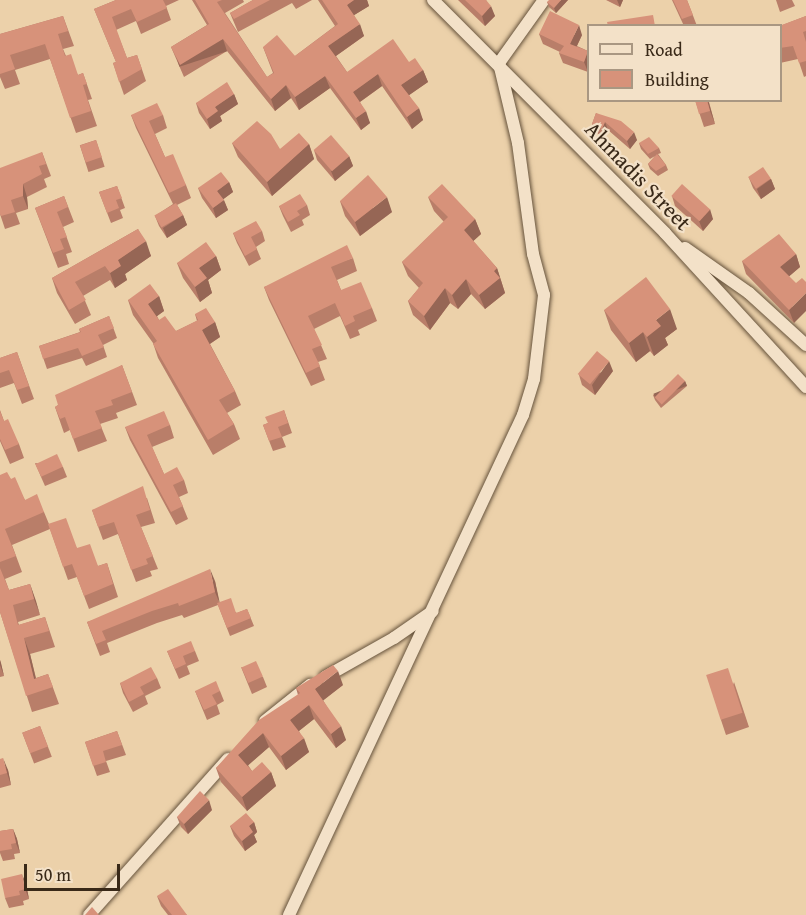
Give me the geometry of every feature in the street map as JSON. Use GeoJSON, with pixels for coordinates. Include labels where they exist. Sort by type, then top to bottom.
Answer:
{"type":"FeatureCollection","features":[{"type":"Feature","properties":{"kind":"street","name":"Ahmadis Street"},"geometry":{"type":"LineString","coordinates":[[433,0],[465,36],[499,63],[665,233],[806,387]]}},
{"type":"Feature","properties":{"kind":"street"},"geometry":{"type":"LineString","coordinates":[[290,915],[523,415],[534,380],[543,306],[518,143],[499,63],[544,0]]}},
{"type":"Feature","properties":{"kind":"street"},"geometry":{"type":"LineString","coordinates":[[665,233],[749,292],[806,345]]}},
{"type":"Feature","properties":{"kind":"street"},"geometry":{"type":"LineString","coordinates":[[258,728],[280,705],[309,685],[394,638],[434,610]]}},
{"type":"Feature","properties":{"kind":"street"},"geometry":{"type":"LineString","coordinates":[[89,915],[236,751]]}},
{"type":"Feature","properties":{"kind":"building"},"geometry":{"type":"Polygon","coordinates":[[[116,0],[163,0],[167,8],[137,22],[131,9],[112,17],[127,58],[137,55],[142,69],[119,82],[113,63],[116,62],[94,9],[116,0]]]}},
{"type":"Feature","properties":{"kind":"building"},"geometry":{"type":"Polygon","coordinates":[[[195,0],[222,0],[217,2],[267,77],[274,73],[263,47],[277,35],[295,56],[338,24],[322,0],[354,0],[347,5],[360,24],[328,46],[347,72],[393,39],[409,62],[415,58],[423,70],[401,85],[419,108],[407,117],[378,74],[353,92],[366,111],[356,118],[325,76],[295,97],[286,85],[271,99],[223,39],[180,65],[171,47],[209,24],[195,0]]]}},
{"type":"Feature","properties":{"kind":"building"},"geometry":{"type":"Polygon","coordinates":[[[253,0],[270,0],[234,19],[230,13],[253,0]]]}},
{"type":"Feature","properties":{"kind":"building"},"geometry":{"type":"Polygon","coordinates":[[[465,0],[486,0],[491,6],[482,16],[465,0]]]}},
{"type":"Feature","properties":{"kind":"building"},"geometry":{"type":"Polygon","coordinates":[[[561,0],[554,8],[547,2],[561,0]]]}},
{"type":"Feature","properties":{"kind":"building"},"geometry":{"type":"Polygon","coordinates":[[[673,0],[687,0],[693,15],[682,19],[673,0]]]}},
{"type":"Feature","properties":{"kind":"building"},"geometry":{"type":"Polygon","coordinates":[[[550,11],[579,25],[570,44],[587,51],[584,62],[559,53],[564,46],[539,34],[550,11]]]}},
{"type":"Feature","properties":{"kind":"building"},"geometry":{"type":"Polygon","coordinates":[[[653,15],[655,24],[608,24],[607,22],[653,15]]]}},
{"type":"Feature","properties":{"kind":"building"},"geometry":{"type":"Polygon","coordinates":[[[63,16],[68,31],[58,34],[65,56],[71,54],[78,75],[83,73],[87,84],[83,85],[91,111],[70,118],[45,44],[10,55],[15,69],[0,74],[0,34],[63,16]]]}},
{"type":"Feature","properties":{"kind":"building"},"geometry":{"type":"Polygon","coordinates":[[[806,16],[806,31],[803,32],[806,42],[806,61],[799,63],[793,46],[782,48],[782,25],[806,16]]]}},
{"type":"Feature","properties":{"kind":"building"},"geometry":{"type":"Polygon","coordinates":[[[227,82],[234,94],[215,107],[218,111],[207,119],[196,103],[227,82]]]}},
{"type":"Feature","properties":{"kind":"building"},"geometry":{"type":"Polygon","coordinates":[[[696,102],[708,102],[710,111],[699,114],[696,102]]]}},
{"type":"Feature","properties":{"kind":"building"},"geometry":{"type":"Polygon","coordinates":[[[157,103],[163,115],[149,121],[165,157],[173,154],[186,185],[169,193],[131,115],[157,103]]]}},
{"type":"Feature","properties":{"kind":"building"},"geometry":{"type":"Polygon","coordinates":[[[596,113],[621,121],[634,132],[627,141],[605,122],[602,129],[592,124],[596,113]]]}},
{"type":"Feature","properties":{"kind":"building"},"geometry":{"type":"Polygon","coordinates":[[[257,121],[271,134],[280,149],[299,133],[309,144],[267,182],[232,143],[257,121]]]}},
{"type":"Feature","properties":{"kind":"building"},"geometry":{"type":"Polygon","coordinates":[[[331,135],[349,156],[332,171],[314,150],[331,135]]]}},
{"type":"Feature","properties":{"kind":"building"},"geometry":{"type":"Polygon","coordinates":[[[649,137],[659,148],[648,154],[639,143],[649,137]]]}},
{"type":"Feature","properties":{"kind":"building"},"geometry":{"type":"Polygon","coordinates":[[[96,140],[102,157],[86,163],[80,146],[96,140]]]}},
{"type":"Feature","properties":{"kind":"building"},"geometry":{"type":"Polygon","coordinates":[[[42,152],[46,164],[39,166],[42,174],[23,184],[23,196],[11,200],[15,212],[1,216],[0,168],[42,152]]]}},
{"type":"Feature","properties":{"kind":"building"},"geometry":{"type":"Polygon","coordinates":[[[657,154],[666,165],[656,171],[648,164],[657,154]]]}},
{"type":"Feature","properties":{"kind":"building"},"geometry":{"type":"Polygon","coordinates":[[[763,167],[771,179],[756,189],[748,177],[763,167]]]}},
{"type":"Feature","properties":{"kind":"building"},"geometry":{"type":"Polygon","coordinates":[[[221,172],[229,182],[217,191],[224,200],[213,208],[198,188],[221,172]]]}},
{"type":"Feature","properties":{"kind":"building"},"geometry":{"type":"Polygon","coordinates":[[[368,175],[387,197],[355,222],[340,201],[368,175]]]}},
{"type":"Feature","properties":{"kind":"building"},"geometry":{"type":"Polygon","coordinates":[[[442,184],[475,219],[464,230],[497,268],[494,271],[500,278],[479,295],[466,279],[452,295],[445,288],[424,316],[408,301],[423,283],[402,262],[448,217],[428,197],[442,184]]]}},
{"type":"Feature","properties":{"kind":"building"},"geometry":{"type":"Polygon","coordinates":[[[682,184],[710,209],[700,221],[671,196],[682,184]]]}},
{"type":"Feature","properties":{"kind":"building"},"geometry":{"type":"Polygon","coordinates":[[[117,186],[122,198],[116,200],[119,208],[107,213],[99,192],[117,186]]]}},
{"type":"Feature","properties":{"kind":"building"},"geometry":{"type":"Polygon","coordinates":[[[300,194],[307,205],[297,211],[300,215],[288,222],[279,206],[300,194]]]}},
{"type":"Feature","properties":{"kind":"building"},"geometry":{"type":"Polygon","coordinates":[[[64,196],[68,207],[57,212],[67,237],[60,239],[64,249],[53,253],[35,208],[64,196]]]}},
{"type":"Feature","properties":{"kind":"building"},"geometry":{"type":"Polygon","coordinates":[[[176,203],[183,215],[161,228],[154,216],[176,203]]]}},
{"type":"Feature","properties":{"kind":"building"},"geometry":{"type":"Polygon","coordinates":[[[256,221],[262,231],[251,237],[257,249],[245,256],[233,233],[256,221]]]}},
{"type":"Feature","properties":{"kind":"building"},"geometry":{"type":"Polygon","coordinates":[[[138,229],[146,241],[118,260],[121,266],[110,273],[105,266],[75,282],[86,300],[69,310],[52,278],[138,229]]]}},
{"type":"Feature","properties":{"kind":"building"},"geometry":{"type":"Polygon","coordinates":[[[779,234],[796,254],[780,267],[796,283],[802,278],[806,282],[806,293],[789,310],[742,261],[779,234]]]}},
{"type":"Feature","properties":{"kind":"building"},"geometry":{"type":"Polygon","coordinates":[[[206,242],[216,256],[199,268],[207,278],[195,287],[177,263],[206,242]]]}},
{"type":"Feature","properties":{"kind":"building"},"geometry":{"type":"Polygon","coordinates":[[[347,245],[353,258],[331,267],[341,290],[361,282],[372,308],[353,316],[355,321],[345,326],[335,303],[308,316],[322,345],[312,349],[320,366],[306,373],[264,287],[347,245]]]}},
{"type":"Feature","properties":{"kind":"building"},"geometry":{"type":"Polygon","coordinates":[[[646,277],[670,309],[656,320],[661,326],[647,337],[643,332],[629,343],[604,310],[646,277]]]}},
{"type":"Feature","properties":{"kind":"building"},"geometry":{"type":"Polygon","coordinates":[[[150,284],[159,296],[148,304],[159,320],[165,316],[176,331],[198,320],[195,314],[206,308],[215,322],[202,330],[235,391],[219,400],[234,424],[208,440],[153,344],[157,341],[128,300],[150,284]]]}},
{"type":"Feature","properties":{"kind":"building"},"geometry":{"type":"Polygon","coordinates":[[[109,316],[114,328],[98,335],[104,347],[82,356],[78,348],[43,359],[39,346],[81,332],[79,329],[109,316]]]}},
{"type":"Feature","properties":{"kind":"building"},"geometry":{"type":"Polygon","coordinates":[[[597,351],[609,361],[590,384],[578,374],[597,351]]]}},
{"type":"Feature","properties":{"kind":"building"},"geometry":{"type":"Polygon","coordinates":[[[17,352],[29,386],[17,390],[9,370],[0,373],[0,358],[17,352]]]}},
{"type":"Feature","properties":{"kind":"building"},"geometry":{"type":"Polygon","coordinates":[[[122,365],[132,392],[111,400],[113,405],[95,411],[102,428],[73,439],[65,417],[60,419],[55,407],[58,405],[55,395],[122,365]]]}},
{"type":"Feature","properties":{"kind":"building"},"geometry":{"type":"Polygon","coordinates":[[[678,374],[685,381],[662,404],[655,397],[678,374]]]}},
{"type":"Feature","properties":{"kind":"building"},"geometry":{"type":"Polygon","coordinates":[[[284,410],[288,423],[278,427],[282,437],[269,441],[263,425],[268,423],[265,417],[284,410]]]}},
{"type":"Feature","properties":{"kind":"building"},"geometry":{"type":"Polygon","coordinates":[[[0,411],[4,421],[8,419],[19,444],[5,450],[0,439],[0,411]]]}},
{"type":"Feature","properties":{"kind":"building"},"geometry":{"type":"Polygon","coordinates":[[[164,411],[170,425],[147,435],[164,474],[177,467],[184,480],[173,485],[183,506],[171,512],[125,427],[164,411]]]}},
{"type":"Feature","properties":{"kind":"building"},"geometry":{"type":"Polygon","coordinates":[[[57,454],[63,467],[41,477],[35,464],[57,454]]]}},
{"type":"Feature","properties":{"kind":"building"},"geometry":{"type":"Polygon","coordinates":[[[7,472],[11,479],[15,477],[25,500],[37,494],[44,512],[5,529],[16,556],[0,562],[0,475],[7,472]]]}},
{"type":"Feature","properties":{"kind":"building"},"geometry":{"type":"Polygon","coordinates":[[[143,486],[150,510],[136,515],[153,556],[146,559],[148,564],[131,570],[114,522],[98,527],[92,510],[143,486]]]}},
{"type":"Feature","properties":{"kind":"building"},"geometry":{"type":"Polygon","coordinates":[[[66,518],[77,548],[90,544],[98,566],[107,563],[113,584],[84,596],[72,564],[63,567],[48,524],[66,518]]]}},
{"type":"Feature","properties":{"kind":"building"},"geometry":{"type":"Polygon","coordinates":[[[0,568],[9,590],[30,584],[34,599],[13,605],[18,625],[45,617],[49,631],[24,638],[34,679],[48,674],[53,687],[26,696],[0,612],[0,568]]]}},
{"type":"Feature","properties":{"kind":"building"},"geometry":{"type":"Polygon","coordinates":[[[210,569],[215,592],[179,606],[178,603],[152,611],[102,631],[106,640],[96,644],[87,622],[210,569]]]}},
{"type":"Feature","properties":{"kind":"building"},"geometry":{"type":"Polygon","coordinates":[[[231,598],[236,613],[247,609],[251,618],[227,628],[217,603],[231,598]]]}},
{"type":"Feature","properties":{"kind":"building"},"geometry":{"type":"Polygon","coordinates":[[[191,641],[195,651],[183,656],[186,664],[175,669],[167,651],[191,641]]]}},
{"type":"Feature","properties":{"kind":"building"},"geometry":{"type":"Polygon","coordinates":[[[256,661],[263,677],[248,683],[241,668],[256,661]]]}},
{"type":"Feature","properties":{"kind":"building"},"geometry":{"type":"Polygon","coordinates":[[[333,665],[338,671],[315,689],[341,726],[331,734],[309,705],[290,720],[304,738],[281,756],[263,733],[238,755],[252,771],[262,762],[271,772],[242,797],[216,768],[259,720],[300,693],[296,688],[333,665]]]}},
{"type":"Feature","properties":{"kind":"building"},"geometry":{"type":"Polygon","coordinates":[[[151,667],[157,678],[140,687],[144,694],[129,702],[120,683],[151,667]]]}},
{"type":"Feature","properties":{"kind":"building"},"geometry":{"type":"Polygon","coordinates":[[[728,668],[743,713],[721,720],[706,675],[728,668]]]}},
{"type":"Feature","properties":{"kind":"building"},"geometry":{"type":"Polygon","coordinates":[[[216,681],[220,691],[212,695],[217,704],[204,710],[195,691],[216,681]]]}},
{"type":"Feature","properties":{"kind":"building"},"geometry":{"type":"Polygon","coordinates":[[[40,726],[48,747],[30,753],[22,733],[40,726]]]}},
{"type":"Feature","properties":{"kind":"building"},"geometry":{"type":"Polygon","coordinates":[[[117,731],[122,745],[103,751],[106,762],[93,766],[85,742],[117,731]]]}},
{"type":"Feature","properties":{"kind":"building"},"geometry":{"type":"Polygon","coordinates":[[[3,758],[7,773],[0,775],[0,759],[3,758]]]}},
{"type":"Feature","properties":{"kind":"building"},"geometry":{"type":"Polygon","coordinates":[[[200,791],[209,800],[184,824],[177,817],[200,791]]]}},
{"type":"Feature","properties":{"kind":"building"},"geometry":{"type":"Polygon","coordinates":[[[246,813],[254,822],[249,826],[253,832],[242,841],[230,826],[246,813]]]}},
{"type":"Feature","properties":{"kind":"building"},"geometry":{"type":"Polygon","coordinates":[[[13,829],[16,843],[11,844],[12,849],[0,851],[0,831],[13,829]]]}},
{"type":"Feature","properties":{"kind":"building"},"geometry":{"type":"Polygon","coordinates":[[[22,874],[25,889],[19,891],[20,895],[5,898],[1,879],[22,874]]]}},
{"type":"Feature","properties":{"kind":"building"},"geometry":{"type":"Polygon","coordinates":[[[168,889],[187,915],[172,915],[157,896],[168,889]]]}},
{"type":"Feature","properties":{"kind":"building"},"geometry":{"type":"Polygon","coordinates":[[[92,907],[99,915],[85,915],[92,907]]]}}]}
